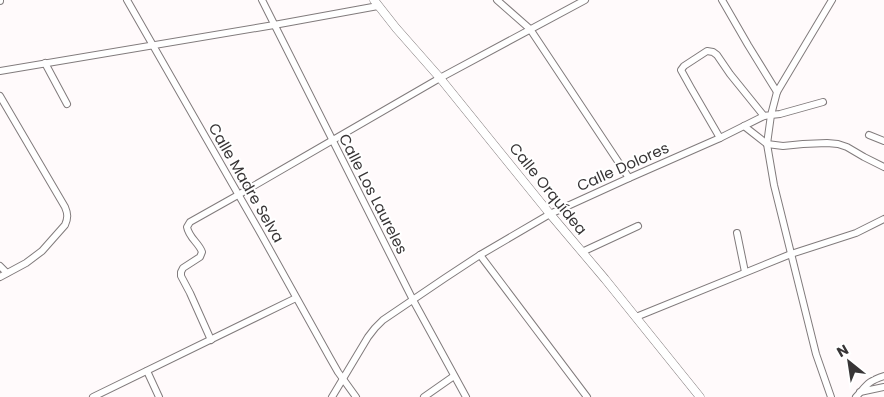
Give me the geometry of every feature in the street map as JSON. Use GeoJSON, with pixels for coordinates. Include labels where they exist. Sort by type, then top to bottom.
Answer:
{"type":"FeatureCollection","features":[{"type":"Feature","properties":{"kind":"street","name":"Calle Madre Selva"},"geometry":{"type":"LineString","coordinates":[[127,0],[330,358],[356,397]]}},
{"type":"Feature","properties":{"kind":"street","name":"Calle Los Laureles"},"geometry":{"type":"LineString","coordinates":[[262,0],[413,300],[466,397]]}},
{"type":"Feature","properties":{"kind":"street"},"geometry":{"type":"LineString","coordinates":[[497,0],[530,29],[629,178]]}},
{"type":"Feature","properties":{"kind":"street"},"geometry":{"type":"LineString","coordinates":[[211,340],[181,276],[183,268],[200,257],[202,252],[201,248],[187,231],[186,227],[190,222],[440,78],[585,0]]}},
{"type":"Feature","properties":{"kind":"street"},"geometry":{"type":"LineString","coordinates":[[722,0],[777,92]]}},
{"type":"Feature","properties":{"kind":"street"},"geometry":{"type":"LineString","coordinates":[[831,397],[816,354],[774,185],[767,144],[767,116],[777,92],[832,0]]}},
{"type":"Feature","properties":{"kind":"street"},"geometry":{"type":"LineString","coordinates":[[0,71],[274,25],[376,3]]}},
{"type":"Feature","properties":{"kind":"street","name":"Calle Orquídea"},"geometry":{"type":"LineString","coordinates":[[376,3],[440,78],[700,397]]}},
{"type":"Feature","properties":{"kind":"street"},"geometry":{"type":"LineString","coordinates":[[720,138],[681,70],[707,51],[713,52],[767,116]]}},
{"type":"Feature","properties":{"kind":"street"},"geometry":{"type":"LineString","coordinates":[[45,63],[67,104]]}},
{"type":"Feature","properties":{"kind":"street"},"geometry":{"type":"LineString","coordinates":[[0,96],[65,208],[68,219],[42,252],[0,277]]}},
{"type":"Feature","properties":{"kind":"street","name":"Calle Dolores"},"geometry":{"type":"LineString","coordinates":[[332,397],[368,337],[383,320],[480,255],[550,214],[744,126],[767,116],[823,102]]}},
{"type":"Feature","properties":{"kind":"street"},"geometry":{"type":"LineString","coordinates":[[744,126],[767,144],[783,146],[838,144],[884,166]]}},
{"type":"Feature","properties":{"kind":"street"},"geometry":{"type":"LineString","coordinates":[[869,134],[884,141]]}},
{"type":"Feature","properties":{"kind":"street"},"geometry":{"type":"LineString","coordinates":[[636,317],[791,254],[856,233],[884,219]]}},
{"type":"Feature","properties":{"kind":"street"},"geometry":{"type":"LineString","coordinates":[[582,252],[638,226]]}},
{"type":"Feature","properties":{"kind":"street"},"geometry":{"type":"LineString","coordinates":[[737,233],[745,272]]}},
{"type":"Feature","properties":{"kind":"street"},"geometry":{"type":"LineString","coordinates":[[480,255],[587,397]]}},
{"type":"Feature","properties":{"kind":"street"},"geometry":{"type":"LineString","coordinates":[[0,266],[7,273]]}},
{"type":"Feature","properties":{"kind":"street"},"geometry":{"type":"LineString","coordinates":[[93,397],[296,298]]}},
{"type":"Feature","properties":{"kind":"street"},"geometry":{"type":"LineString","coordinates":[[147,371],[159,397]]}},
{"type":"Feature","properties":{"kind":"street"},"geometry":{"type":"LineString","coordinates":[[424,397],[454,376]]}},
{"type":"Feature","properties":{"kind":"street"},"geometry":{"type":"LineString","coordinates":[[858,395],[865,385],[884,376]]}},
{"type":"Feature","properties":{"kind":"street"},"geometry":{"type":"LineString","coordinates":[[858,395],[884,387]]}}]}
